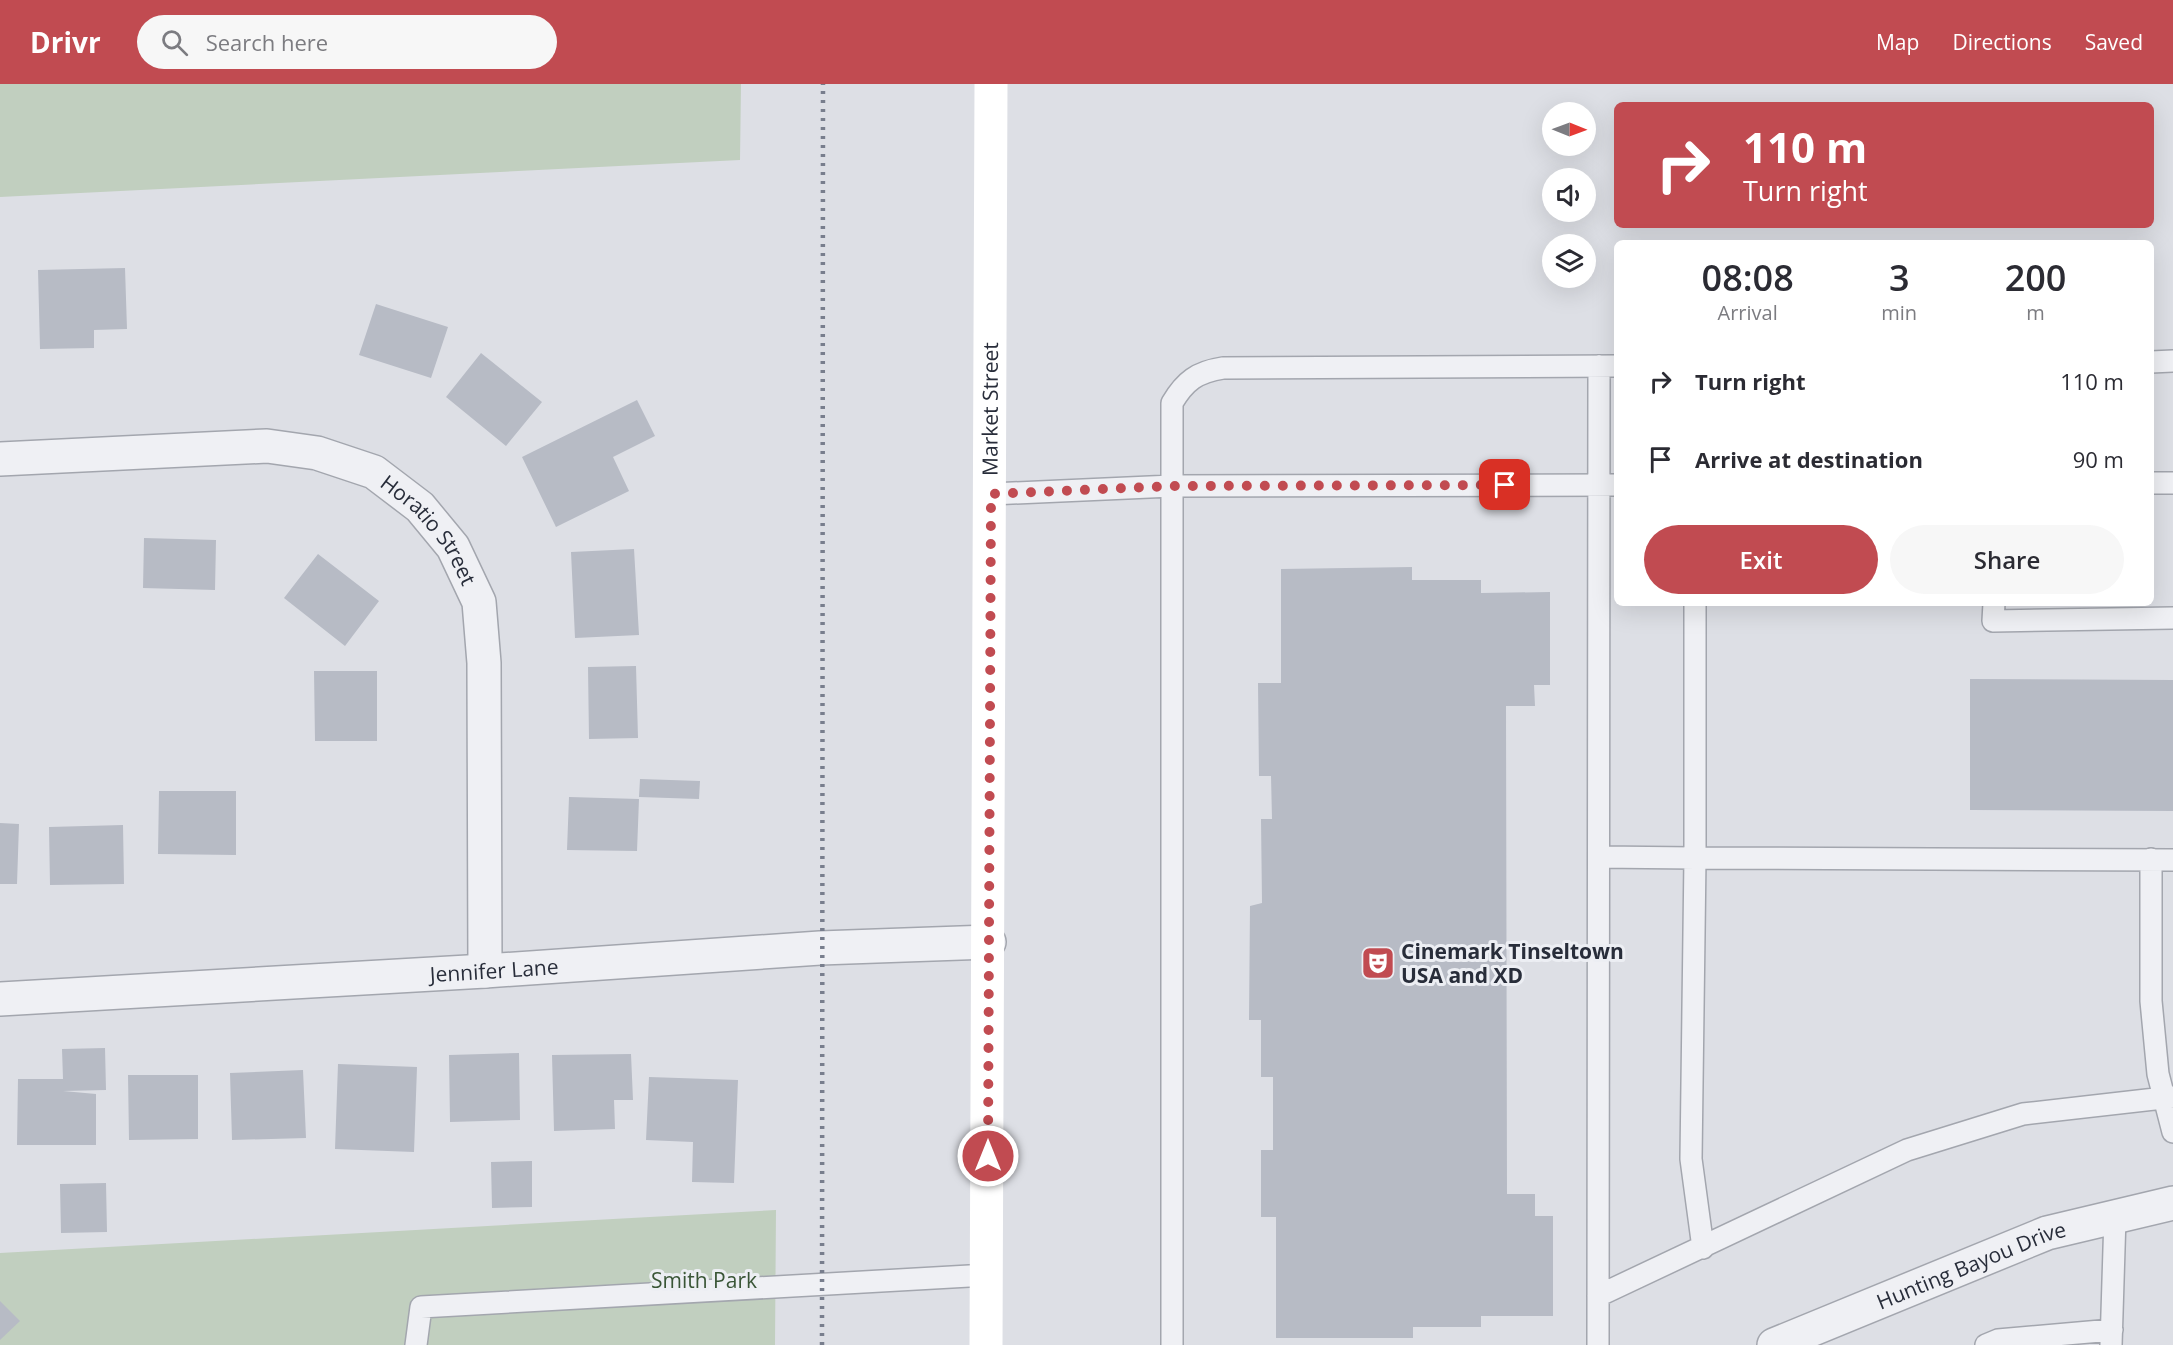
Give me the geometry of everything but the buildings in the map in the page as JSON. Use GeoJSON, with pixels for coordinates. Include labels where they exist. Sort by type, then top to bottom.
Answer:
{"type":"FeatureCollection","features":[{"type":"Feature","properties":{"kind":"main road","name":"Market Street"},"geometry":{"type":"LineString","coordinates":[[986,1345],[991,84]]}},
{"type":"Feature","properties":{"kind":"street","name":"Horatio Street"},"geometry":{"type":"LineString","coordinates":[[0,459],[267,446],[317,453],[374,472],[420,507],[453,547],[479,602],[484,663],[485,971]]}},
{"type":"Feature","properties":{"kind":"street","name":"Jennifer Lane"},"geometry":{"type":"LineString","coordinates":[[0,999],[485,971],[820,948],[989,942]]}},
{"type":"Feature","properties":{"kind":"street","name":"Hunting Bayou Drive"},"geometry":{"type":"LineString","coordinates":[[1774,1345],[2047,1233],[2173,1203]]}},
{"type":"Feature","properties":{"kind":"lane"},"geometry":{"type":"LineString","coordinates":[[2154,362],[2173,361]]}},
{"type":"Feature","properties":{"kind":"lane"},"geometry":{"type":"LineString","coordinates":[[1172,1345],[1172,403],[1183,385],[1201,372],[1223,368],[1608,366],[1609,485],[1599,857],[1598,1345]]}},
{"type":"Feature","properties":{"kind":"lane"},"geometry":{"type":"LineString","coordinates":[[2154,483],[2173,483]]}},
{"type":"Feature","properties":{"kind":"lane"},"geometry":{"type":"LineString","coordinates":[[991,494],[1172,486],[1609,485]]}},
{"type":"Feature","properties":{"kind":"lane"},"geometry":{"type":"LineString","coordinates":[[1695,606],[1695,858],[1691,1159],[1703,1248]]}},
{"type":"Feature","properties":{"kind":"lane"},"geometry":{"type":"LineString","coordinates":[[1994,606],[1993,621],[2173,618]]}},
{"type":"Feature","properties":{"kind":"lane"},"geometry":{"type":"LineString","coordinates":[[1599,857],[2173,860]]}},
{"type":"Feature","properties":{"kind":"lane"},"geometry":{"type":"LineString","coordinates":[[2151,860],[2151,1001],[2158,1074],[2169,1097],[2173,1132]]}},
{"type":"Feature","properties":{"kind":"lane"},"geometry":{"type":"LineString","coordinates":[[1598,1296],[1907,1150],[2023,1114],[2169,1097]]}},
{"type":"Feature","properties":{"kind":"lane"},"geometry":{"type":"LineString","coordinates":[[1986,1345],[1998,1340],[2111,1338],[2115,1217]]}},
{"type":"Feature","properties":{"kind":"lane"},"geometry":{"type":"LineString","coordinates":[[416,1345],[421,1307],[987,1275]]}},
{"type":"Feature","properties":{"kind":"green space"},"geometry":{"type":"Polygon","coordinates":[[[0,84],[741,84],[740,160],[0,197],[0,84]]]}},
{"type":"Feature","properties":{"kind":"green space","name":"Smith Park"},"geometry":{"type":"Polygon","coordinates":[[[776,1210],[775,1345],[0,1345],[0,1253],[776,1210]]]}},
{"type":"Feature","properties":{"kind":"railway"},"geometry":{"type":"LineString","coordinates":[[822,1345],[823,84]]}},
{"type":"Feature","properties":{"kind":"place","name":"Cinemark Tinseltown USA and XD"},"geometry":{"type":"Point","coordinates":[1378,963]}},
{"type":"Feature","properties":{"kind":"route"},"geometry":{"type":"LineString","coordinates":[[988,1156],[991,494],[1172,486],[1505,485]]}}]}
